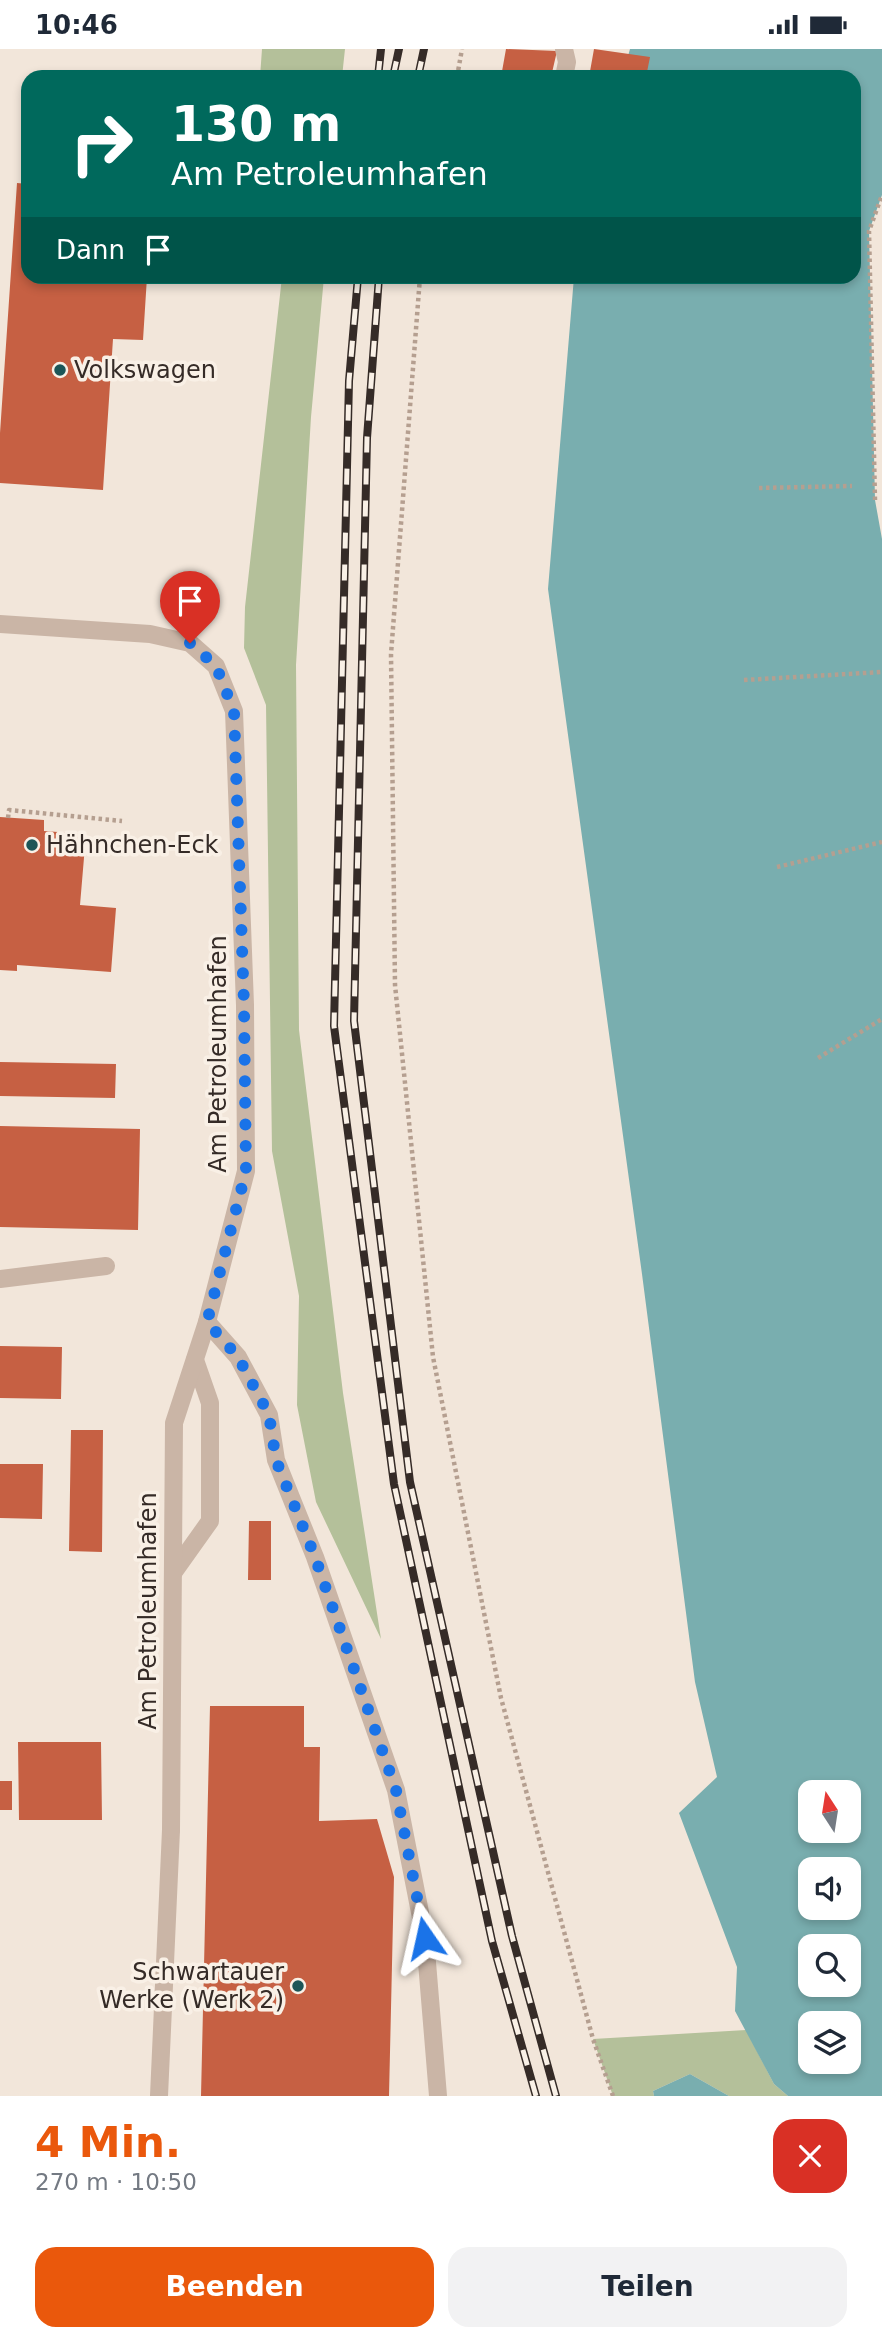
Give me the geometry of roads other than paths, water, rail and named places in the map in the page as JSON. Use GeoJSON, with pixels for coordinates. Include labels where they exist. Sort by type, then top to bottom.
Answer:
{"type":"FeatureCollection","features":[{"type":"Feature","properties":{"kind":"street"},"geometry":{"type":"LineString","coordinates":[[565,49],[565,70]]}},
{"type":"Feature","properties":{"kind":"street","name":"Am Petroleumhafen"},"geometry":{"type":"LineString","coordinates":[[0,624],[131,632],[190,643],[216,666],[234,711],[244,1005],[246,1171],[207,1322],[174,1423],[171,1833],[159,2096]]}},
{"type":"Feature","properties":{"kind":"street"},"geometry":{"type":"LineString","coordinates":[[0,1279],[106,1266]]}},
{"type":"Feature","properties":{"kind":"street"},"geometry":{"type":"LineString","coordinates":[[207,1322],[238,1357],[269,1415],[276,1460],[315,1557],[396,1790],[425,1938],[438,2096]]}},
{"type":"Feature","properties":{"kind":"street"},"geometry":{"type":"LineString","coordinates":[[173,1573],[210,1521],[209,1403],[195,1360]]}},
{"type":"Feature","properties":{"kind":"water"},"geometry":{"type":"Polygon","coordinates":[[[630,49],[882,49],[882,195],[869,231],[875,500],[882,539],[882,2096],[788,2096],[774,2084],[735,2011],[737,1967],[679,1813],[717,1777],[695,1682],[548,589],[573,284],[861,284],[861,70],[624,70],[630,49]]]}},
{"type":"Feature","properties":{"kind":"water"},"geometry":{"type":"Polygon","coordinates":[[[690,2074],[729,2096],[654,2096],[653,2091],[690,2074]]]}},
{"type":"Feature","properties":{"kind":"railway"},"geometry":{"type":"LineString","coordinates":[[379,70],[381,49]]}},
{"type":"Feature","properties":{"kind":"railway"},"geometry":{"type":"LineString","coordinates":[[394,70],[399,49]]}},
{"type":"Feature","properties":{"kind":"railway"},"geometry":{"type":"LineString","coordinates":[[420,70],[424,49]]}},
{"type":"Feature","properties":{"kind":"railway"},"geometry":{"type":"LineString","coordinates":[[357,284],[349,381],[334,1026],[394,1484],[492,1941],[536,2096]]}},
{"type":"Feature","properties":{"kind":"railway"},"geometry":{"type":"LineString","coordinates":[[378,284],[367,438],[354,1021],[410,1482],[512,1936],[556,2096]]}},
{"type":"Feature","properties":{"kind":"place","name":"Volkswagen"},"geometry":{"type":"Point","coordinates":[60,370]}},
{"type":"Feature","properties":{"kind":"place","name":"Hähnchen-Eck"},"geometry":{"type":"Point","coordinates":[32,845]}},
{"type":"Feature","properties":{"kind":"place","name":"Schwartauer Werke (Werk 2)"},"geometry":{"type":"Point","coordinates":[298,1986]}}]}
